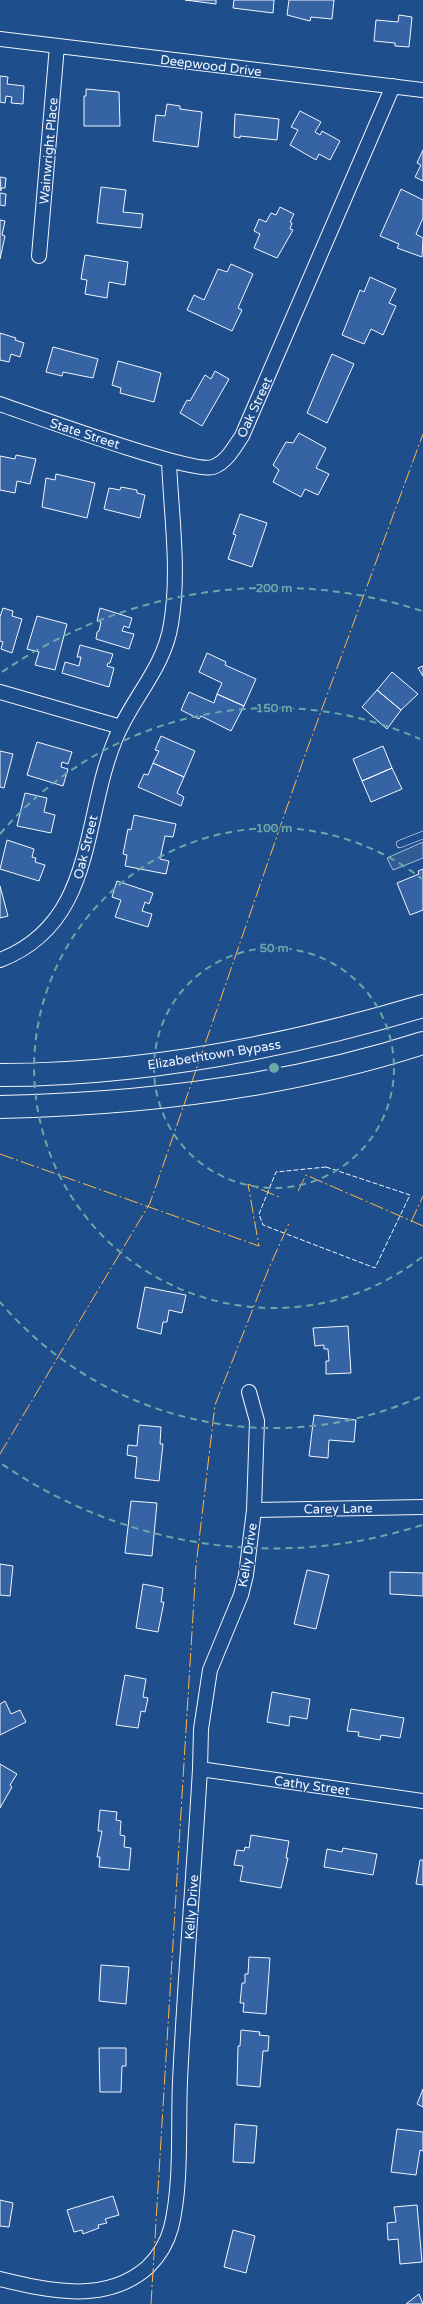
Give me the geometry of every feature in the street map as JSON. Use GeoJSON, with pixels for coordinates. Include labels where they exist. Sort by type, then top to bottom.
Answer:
{"type":"FeatureCollection","features":[{"type":"Feature","properties":{"kind":"highway","name":"Elizabethtown Bypass"},"geometry":{"type":"LineString","coordinates":[[0,1075],[46,1075],[159,1064],[284,1043],[336,1031],[423,1006]]}},
{"type":"Feature","properties":{"kind":"highway"},"geometry":{"type":"LineString","coordinates":[[0,1107],[88,1104],[197,1093],[308,1073],[423,1043]]}},
{"type":"Feature","properties":{"kind":"street","name":"Deepwood Drive"},"geometry":{"type":"LineString","coordinates":[[0,39],[423,90]]}},
{"type":"Feature","properties":{"kind":"street","name":"Wainwright Place"},"geometry":{"type":"LineString","coordinates":[[38,256],[57,46]]}},
{"type":"Feature","properties":{"kind":"street","name":"Oak Street"},"geometry":{"type":"LineString","coordinates":[[0,960],[28,946],[43,935],[64,909],[72,893],[83,862],[105,767],[121,726],[161,659],[171,625],[176,589],[169,461],[206,468],[213,467],[228,456],[242,436],[393,86]]}},
{"type":"Feature","properties":{"kind":"street","name":"State Street"},"geometry":{"type":"LineString","coordinates":[[0,404],[169,461]]}},
{"type":"Feature","properties":{"kind":"street"},"geometry":{"type":"LineString","coordinates":[[0,692],[121,726]]}},
{"type":"Feature","properties":{"kind":"street","name":"Kelly Drive"},"geometry":{"type":"LineString","coordinates":[[0,2279],[67,2293],[98,2294],[132,2281],[156,2259],[167,2240],[175,2199],[180,2082],[200,1769],[201,1729],[210,1670],[241,1595],[246,1575],[254,1510],[256,1421],[249,1392]]}},
{"type":"Feature","properties":{"kind":"street","name":"Carey Lane"},"geometry":{"type":"LineString","coordinates":[[254,1510],[423,1507]]}},
{"type":"Feature","properties":{"kind":"street","name":"Cathy Street"},"geometry":{"type":"LineString","coordinates":[[200,1769],[423,1801]]}},
{"type":"Feature","properties":{"kind":"lane"},"geometry":{"type":"LineString","coordinates":[[400,844],[423,835]]}},
{"type":"Feature","properties":{"kind":"shaded area"},"geometry":{"type":"Polygon","coordinates":[[[423,842],[423,858],[393,870],[387,858],[423,842]]]}},
{"type":"Feature","properties":{"kind":"building"},"geometry":{"type":"Polygon","coordinates":[[[185,0],[216,0],[216,4],[185,0]]]}},
{"type":"Feature","properties":{"kind":"building"},"geometry":{"type":"Polygon","coordinates":[[[234,0],[274,0],[273,13],[233,8],[234,0]]]}},
{"type":"Feature","properties":{"kind":"building"},"geometry":{"type":"Polygon","coordinates":[[[289,0],[334,0],[332,19],[311,17],[310,21],[287,15],[289,0]]]}},
{"type":"Feature","properties":{"kind":"building"},"geometry":{"type":"Polygon","coordinates":[[[399,15],[412,17],[409,47],[395,46],[395,43],[374,41],[376,20],[398,22],[399,15]]]}},
{"type":"Feature","properties":{"kind":"building"},"geometry":{"type":"Polygon","coordinates":[[[0,76],[8,77],[7,84],[24,86],[23,104],[11,103],[12,97],[6,96],[5,103],[0,102],[0,76]]]}},
{"type":"Feature","properties":{"kind":"building"},"geometry":{"type":"Polygon","coordinates":[[[86,89],[119,92],[120,126],[84,126],[84,96],[86,96],[86,89]]]}},
{"type":"Feature","properties":{"kind":"building"},"geometry":{"type":"Polygon","coordinates":[[[167,104],[180,106],[180,109],[202,112],[198,147],[153,141],[156,115],[165,116],[167,104]]]}},
{"type":"Feature","properties":{"kind":"building"},"geometry":{"type":"Polygon","coordinates":[[[300,111],[321,122],[315,132],[320,135],[322,131],[340,141],[330,160],[319,154],[316,160],[290,145],[298,130],[291,127],[300,111]]]}},
{"type":"Feature","properties":{"kind":"building"},"geometry":{"type":"Polygon","coordinates":[[[235,114],[279,119],[277,140],[240,136],[240,138],[234,137],[235,114]]]}},
{"type":"Feature","properties":{"kind":"building"},"geometry":{"type":"Polygon","coordinates":[[[423,150],[423,181],[415,177],[421,165],[417,163],[423,150]]]}},
{"type":"Feature","properties":{"kind":"building"},"geometry":{"type":"Polygon","coordinates":[[[0,177],[6,178],[5,188],[1,188],[1,191],[0,177]]]}},
{"type":"Feature","properties":{"kind":"building"},"geometry":{"type":"Polygon","coordinates":[[[101,187],[126,190],[123,212],[143,214],[141,228],[97,223],[101,187]]]}},
{"type":"Feature","properties":{"kind":"building"},"geometry":{"type":"Polygon","coordinates":[[[401,189],[423,200],[423,218],[416,234],[423,238],[422,257],[397,248],[399,244],[380,236],[401,189]]]}},
{"type":"Feature","properties":{"kind":"building"},"geometry":{"type":"Polygon","coordinates":[[[0,193],[6,194],[5,206],[0,205],[0,193]]]}},
{"type":"Feature","properties":{"kind":"building"},"geometry":{"type":"Polygon","coordinates":[[[280,207],[294,214],[290,222],[292,223],[290,229],[293,230],[277,258],[254,248],[260,234],[254,231],[259,219],[266,222],[271,213],[276,215],[280,207]]]}},
{"type":"Feature","properties":{"kind":"building"},"geometry":{"type":"Polygon","coordinates":[[[0,220],[5,221],[2,235],[5,236],[0,259],[0,220]]]}},
{"type":"Feature","properties":{"kind":"building"},"geometry":{"type":"Polygon","coordinates":[[[85,255],[128,262],[125,285],[109,282],[107,298],[85,294],[87,280],[81,279],[85,255]]]}},
{"type":"Feature","properties":{"kind":"building"},"geometry":{"type":"Polygon","coordinates":[[[231,264],[253,274],[238,308],[242,310],[232,331],[187,310],[194,295],[204,300],[218,269],[227,272],[231,264]]]}},
{"type":"Feature","properties":{"kind":"building"},"geometry":{"type":"Polygon","coordinates":[[[370,277],[396,289],[389,303],[396,306],[383,335],[371,329],[364,344],[342,335],[360,290],[364,292],[370,277]]]}},
{"type":"Feature","properties":{"kind":"building"},"geometry":{"type":"Polygon","coordinates":[[[0,333],[16,338],[15,340],[24,343],[20,357],[11,354],[9,362],[0,360],[0,333]]]}},
{"type":"Feature","properties":{"kind":"building"},"geometry":{"type":"Polygon","coordinates":[[[53,347],[98,359],[93,378],[63,372],[62,376],[46,372],[53,347]]]}},
{"type":"Feature","properties":{"kind":"building"},"geometry":{"type":"Polygon","coordinates":[[[332,354],[354,364],[327,423],[307,413],[332,354]]]}},
{"type":"Feature","properties":{"kind":"building"},"geometry":{"type":"Polygon","coordinates":[[[118,361],[161,373],[154,402],[120,393],[121,388],[112,385],[118,361]]]}},
{"type":"Feature","properties":{"kind":"building"},"geometry":{"type":"Polygon","coordinates":[[[215,371],[229,379],[202,426],[180,413],[187,400],[190,401],[205,375],[211,379],[215,371]]]}},
{"type":"Feature","properties":{"kind":"building"},"geometry":{"type":"Polygon","coordinates":[[[299,433],[326,448],[316,468],[329,474],[318,495],[305,489],[301,497],[273,482],[279,470],[273,465],[286,442],[293,443],[299,433]]]}},
{"type":"Feature","properties":{"kind":"building"},"geometry":{"type":"Polygon","coordinates":[[[16,455],[36,459],[30,484],[17,481],[15,493],[0,490],[0,456],[15,459],[16,455]]]}},
{"type":"Feature","properties":{"kind":"building"},"geometry":{"type":"Polygon","coordinates":[[[56,474],[95,483],[87,518],[42,507],[46,478],[55,480],[56,474]]]}},
{"type":"Feature","properties":{"kind":"building"},"geometry":{"type":"Polygon","coordinates":[[[121,487],[137,490],[137,493],[145,495],[140,518],[104,509],[109,488],[120,490],[121,487]]]}},
{"type":"Feature","properties":{"kind":"building"},"geometry":{"type":"Polygon","coordinates":[[[240,514],[267,523],[252,567],[228,559],[236,535],[233,534],[240,514]]]}},
{"type":"Feature","properties":{"kind":"building"},"geometry":{"type":"Polygon","coordinates":[[[3,608],[13,611],[12,616],[22,619],[12,653],[1,649],[3,642],[0,641],[0,617],[3,608]]]}},
{"type":"Feature","properties":{"kind":"building"},"geometry":{"type":"Polygon","coordinates":[[[100,608],[132,618],[129,628],[124,626],[122,631],[134,634],[129,649],[96,639],[101,622],[97,621],[100,608]]]}},
{"type":"Feature","properties":{"kind":"building"},"geometry":{"type":"Polygon","coordinates":[[[37,616],[67,624],[55,670],[35,665],[39,652],[27,649],[37,616]]]}},
{"type":"Feature","properties":{"kind":"building"},"geometry":{"type":"Polygon","coordinates":[[[80,645],[113,654],[110,663],[108,663],[107,666],[114,668],[109,687],[62,673],[65,662],[79,666],[81,657],[77,657],[80,645]]]}},
{"type":"Feature","properties":{"kind":"building"},"geometry":{"type":"Polygon","coordinates":[[[207,653],[226,662],[225,665],[256,679],[244,706],[217,694],[222,683],[199,672],[207,653]]]}},
{"type":"Feature","properties":{"kind":"building"},"geometry":{"type":"Polygon","coordinates":[[[423,666],[423,676],[418,668],[423,666]]]}},
{"type":"Feature","properties":{"kind":"building"},"geometry":{"type":"Polygon","coordinates":[[[392,672],[418,694],[401,710],[377,690],[392,672]]]}},
{"type":"Feature","properties":{"kind":"building"},"geometry":{"type":"Polygon","coordinates":[[[377,690],[401,710],[387,729],[362,707],[377,690]]]}},
{"type":"Feature","properties":{"kind":"building"},"geometry":{"type":"Polygon","coordinates":[[[189,692],[214,703],[217,694],[244,706],[231,731],[201,716],[199,719],[181,710],[189,692]]]}},
{"type":"Feature","properties":{"kind":"building"},"geometry":{"type":"Polygon","coordinates":[[[161,736],[195,751],[184,777],[153,763],[159,751],[155,750],[161,736]]]}},
{"type":"Feature","properties":{"kind":"building"},"geometry":{"type":"Polygon","coordinates":[[[37,742],[72,752],[68,764],[62,762],[61,767],[68,769],[63,786],[27,775],[37,742]]]}},
{"type":"Feature","properties":{"kind":"building"},"geometry":{"type":"Polygon","coordinates":[[[383,746],[392,768],[362,781],[353,759],[383,746]]]}},
{"type":"Feature","properties":{"kind":"building"},"geometry":{"type":"Polygon","coordinates":[[[0,751],[13,754],[4,788],[0,787],[0,751]]]}},
{"type":"Feature","properties":{"kind":"building"},"geometry":{"type":"Polygon","coordinates":[[[153,763],[184,777],[177,793],[184,797],[181,806],[138,787],[144,774],[148,775],[153,763]]]}},
{"type":"Feature","properties":{"kind":"building"},"geometry":{"type":"Polygon","coordinates":[[[392,768],[402,789],[371,802],[362,781],[392,768]]]}},
{"type":"Feature","properties":{"kind":"building"},"geometry":{"type":"Polygon","coordinates":[[[25,793],[47,798],[44,812],[55,815],[51,833],[17,826],[25,793]]]}},
{"type":"Feature","properties":{"kind":"building"},"geometry":{"type":"Polygon","coordinates":[[[134,815],[176,824],[173,837],[165,836],[160,859],[169,861],[166,874],[125,866],[127,855],[123,854],[128,829],[131,830],[134,815]]]}},
{"type":"Feature","properties":{"kind":"building"},"geometry":{"type":"Polygon","coordinates":[[[7,840],[34,849],[32,857],[36,858],[35,862],[45,865],[39,881],[0,869],[7,840]]]}},
{"type":"Feature","properties":{"kind":"building"},"geometry":{"type":"Polygon","coordinates":[[[423,869],[423,910],[410,915],[397,883],[419,874],[418,871],[423,869]]]}},
{"type":"Feature","properties":{"kind":"building"},"geometry":{"type":"Polygon","coordinates":[[[117,881],[153,893],[149,904],[145,902],[142,911],[152,914],[148,927],[115,917],[121,900],[112,897],[117,881]]]}},
{"type":"Feature","properties":{"kind":"building"},"geometry":{"type":"Polygon","coordinates":[[[0,886],[8,916],[0,918],[0,886]]]}},
{"type":"Feature","properties":{"kind":"building"},"geometry":{"type":"Polygon","coordinates":[[[145,1287],[186,1295],[182,1313],[169,1310],[167,1322],[163,1322],[161,1334],[137,1328],[145,1287]]]}},
{"type":"Feature","properties":{"kind":"building"},"geometry":{"type":"Polygon","coordinates":[[[348,1326],[351,1373],[326,1374],[326,1361],[329,1361],[328,1349],[324,1349],[324,1345],[315,1346],[313,1328],[348,1326]]]}},
{"type":"Feature","properties":{"kind":"building"},"geometry":{"type":"Polygon","coordinates":[[[314,1415],[356,1420],[354,1442],[329,1440],[328,1458],[309,1456],[314,1415]]]}},
{"type":"Feature","properties":{"kind":"building"},"geometry":{"type":"Polygon","coordinates":[[[139,1425],[161,1427],[160,1444],[163,1444],[159,1481],[135,1478],[137,1457],[127,1455],[128,1445],[137,1446],[139,1425]]]}},
{"type":"Feature","properties":{"kind":"building"},"geometry":{"type":"Polygon","coordinates":[[[131,1501],[157,1503],[152,1556],[125,1553],[131,1501]]]}},
{"type":"Feature","properties":{"kind":"building"},"geometry":{"type":"Polygon","coordinates":[[[0,1564],[13,1566],[10,1596],[0,1595],[0,1564]]]}},
{"type":"Feature","properties":{"kind":"building"},"geometry":{"type":"Polygon","coordinates":[[[307,1570],[329,1575],[316,1629],[294,1624],[307,1570]]]}},
{"type":"Feature","properties":{"kind":"building"},"geometry":{"type":"Polygon","coordinates":[[[390,1572],[423,1573],[423,1596],[390,1594],[390,1572]]]}},
{"type":"Feature","properties":{"kind":"building"},"geometry":{"type":"Polygon","coordinates":[[[143,1584],[163,1588],[161,1602],[164,1602],[158,1632],[136,1628],[143,1584]]]}},
{"type":"Feature","properties":{"kind":"building"},"geometry":{"type":"Polygon","coordinates":[[[125,1675],[146,1679],[143,1697],[148,1698],[145,1712],[141,1711],[138,1728],[116,1725],[125,1675]]]}},
{"type":"Feature","properties":{"kind":"building"},"geometry":{"type":"Polygon","coordinates":[[[272,1692],[310,1699],[307,1719],[290,1716],[289,1726],[267,1722],[272,1692]]]}},
{"type":"Feature","properties":{"kind":"building"},"geometry":{"type":"Polygon","coordinates":[[[5,1701],[11,1714],[20,1710],[26,1722],[0,1735],[0,1704],[5,1701]]]}},
{"type":"Feature","properties":{"kind":"building"},"geometry":{"type":"Polygon","coordinates":[[[351,1709],[404,1718],[400,1738],[381,1735],[380,1740],[358,1736],[359,1732],[347,1731],[351,1709]]]}},
{"type":"Feature","properties":{"kind":"building"},"geometry":{"type":"Polygon","coordinates":[[[0,1764],[17,1774],[10,1785],[12,1787],[0,1808],[0,1764]]]}},
{"type":"Feature","properties":{"kind":"building"},"geometry":{"type":"Polygon","coordinates":[[[100,1810],[117,1812],[116,1820],[121,1821],[120,1835],[125,1836],[124,1847],[131,1848],[129,1870],[99,1867],[100,1857],[97,1857],[102,1831],[98,1831],[100,1810]]]}},
{"type":"Feature","properties":{"kind":"building"},"geometry":{"type":"Polygon","coordinates":[[[251,1835],[289,1841],[286,1858],[288,1858],[281,1888],[240,1881],[243,1866],[234,1865],[237,1850],[244,1851],[245,1847],[249,1848],[251,1835]]]}},
{"type":"Feature","properties":{"kind":"building"},"geometry":{"type":"Polygon","coordinates":[[[343,1848],[377,1854],[373,1875],[324,1867],[327,1849],[342,1852],[343,1848]]]}},
{"type":"Feature","properties":{"kind":"building"},"geometry":{"type":"Polygon","coordinates":[[[420,1860],[423,1860],[423,1885],[416,1884],[420,1860]]]}},
{"type":"Feature","properties":{"kind":"building"},"geometry":{"type":"Polygon","coordinates":[[[249,1957],[270,1958],[266,2014],[243,2012],[244,2003],[240,2003],[242,1983],[245,1983],[245,1974],[248,1974],[249,1957]]]}},
{"type":"Feature","properties":{"kind":"building"},"geometry":{"type":"Polygon","coordinates":[[[101,1965],[129,1967],[126,2004],[99,2001],[101,1965]]]}},
{"type":"Feature","properties":{"kind":"building"},"geometry":{"type":"Polygon","coordinates":[[[241,2030],[260,2032],[259,2035],[269,2036],[268,2051],[263,2051],[260,2087],[237,2085],[238,2046],[240,2046],[241,2030]]]}},
{"type":"Feature","properties":{"kind":"building"},"geometry":{"type":"Polygon","coordinates":[[[99,2048],[126,2048],[126,2066],[122,2066],[121,2092],[100,2092],[99,2048]]]}},
{"type":"Feature","properties":{"kind":"building"},"geometry":{"type":"Polygon","coordinates":[[[423,2089],[423,2107],[417,2104],[423,2089]]]}},
{"type":"Feature","properties":{"kind":"building"},"geometry":{"type":"Polygon","coordinates":[[[235,2124],[257,2126],[254,2163],[233,2162],[235,2124]]]}},
{"type":"Feature","properties":{"kind":"building"},"geometry":{"type":"Polygon","coordinates":[[[397,2129],[423,2132],[423,2151],[420,2150],[416,2175],[391,2172],[397,2129]]]}},
{"type":"Feature","properties":{"kind":"building"},"geometry":{"type":"Polygon","coordinates":[[[113,2196],[119,2215],[105,2219],[107,2223],[98,2225],[99,2228],[83,2234],[82,2230],[74,2232],[67,2210],[113,2196]]]}},
{"type":"Feature","properties":{"kind":"building"},"geometry":{"type":"Polygon","coordinates":[[[0,2200],[13,2203],[9,2227],[0,2226],[0,2200]]]}},
{"type":"Feature","properties":{"kind":"building"},"geometry":{"type":"Polygon","coordinates":[[[417,2205],[422,2262],[400,2264],[398,2239],[388,2240],[387,2223],[396,2222],[394,2207],[417,2205]]]}},
{"type":"Feature","properties":{"kind":"building"},"geometry":{"type":"Polygon","coordinates":[[[233,2230],[255,2236],[246,2273],[224,2267],[233,2230]]]}},
{"type":"Feature","properties":{"kind":"building"},"geometry":{"type":"Polygon","coordinates":[[[419,2294],[423,2304],[406,2304],[419,2294]]]}},
{"type":"Feature","properties":{"kind":"fence"},"geometry":{"type":"LineString","coordinates":[[326,1167],[410,1195],[375,1268],[263,1225],[259,1214],[276,1172],[326,1167]]}},
{"type":"Feature","properties":{"kind":"power"},"geometry":{"type":"LineString","coordinates":[[0,1454],[150,1203],[305,755],[423,434]]}},
{"type":"Feature","properties":{"kind":"power"},"geometry":{"type":"LineString","coordinates":[[0,1154],[259,1246],[248,1184],[279,1197]]}},
{"type":"Feature","properties":{"kind":"power"},"geometry":{"type":"LineString","coordinates":[[298,1191],[306,1175],[423,1226]]}},
{"type":"Feature","properties":{"kind":"power"},"geometry":{"type":"LineString","coordinates":[[411,1222],[423,1196]]}},
{"type":"Feature","properties":{"kind":"power"},"geometry":{"type":"LineString","coordinates":[[151,2304],[196,1566],[215,1405],[269,1268],[290,1221]]}}]}
